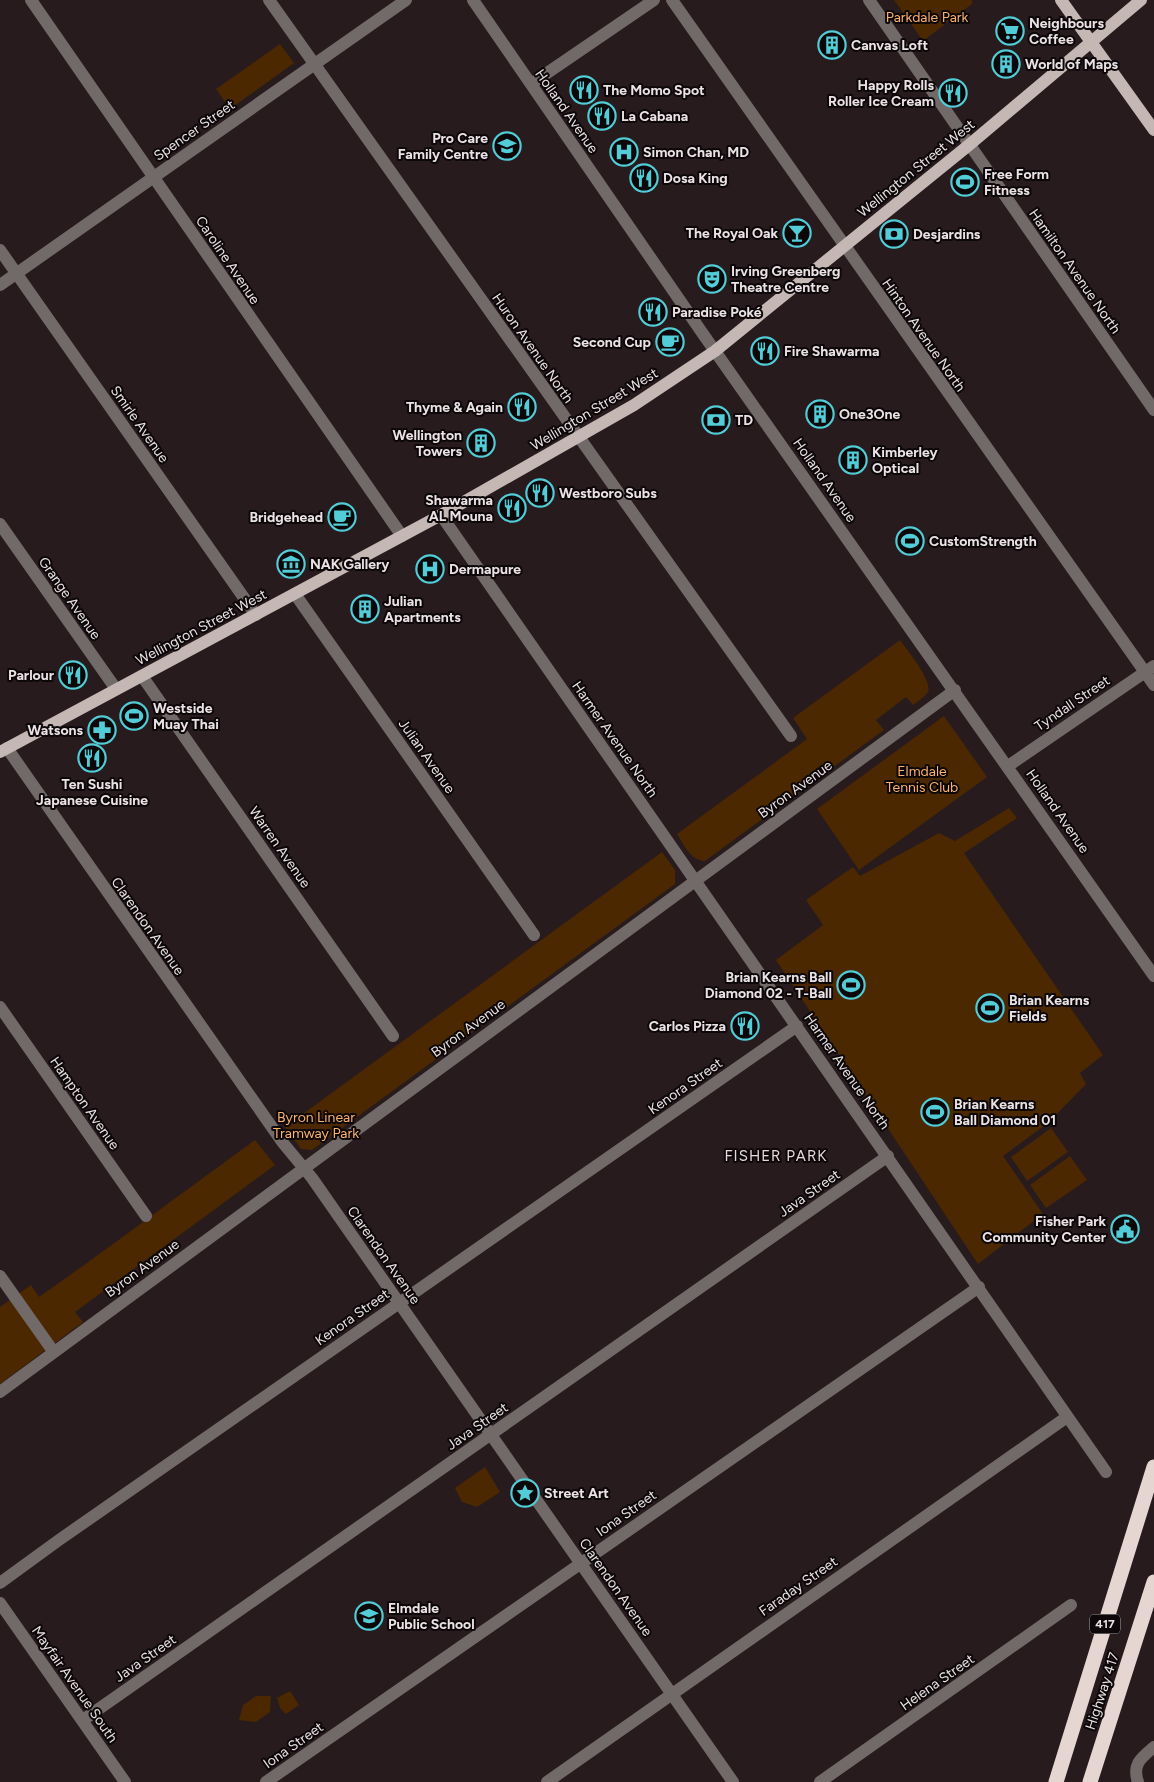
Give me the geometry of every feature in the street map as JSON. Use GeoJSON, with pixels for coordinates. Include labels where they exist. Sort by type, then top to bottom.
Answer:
{"type":"FeatureCollection","features":[{"type":"Feature","properties":{"kind":"highway","name":"417"},"geometry":{"type":"LineString","coordinates":[[1056,1782],[1154,1467]]}},
{"type":"Feature","properties":{"kind":"highway","name":"Highway 417"},"geometry":{"type":"LineString","coordinates":[[1090,1782],[1154,1582]]}},
{"type":"Feature","properties":{"kind":"main road"},"geometry":{"type":"LineString","coordinates":[[1061,0],[1154,130]]}},
{"type":"Feature","properties":{"kind":"main road","name":"Wellington Street West"},"geometry":{"type":"LineString","coordinates":[[3,750],[295,594],[578,439],[716,350],[969,145],[1141,0]]}},
{"type":"Feature","properties":{"kind":"street","name":"Caroline Avenue"},"geometry":{"type":"LineString","coordinates":[[31,0],[402,536]]}},
{"type":"Feature","properties":{"kind":"street","name":"Huron Avenue North"},"geometry":{"type":"LineString","coordinates":[[269,0],[578,439],[791,736]]}},
{"type":"Feature","properties":{"kind":"street","name":"Spencer Street"},"geometry":{"type":"LineString","coordinates":[[0,285],[406,0]]}},
{"type":"Feature","properties":{"kind":"street","name":"Holland Avenue"},"geometry":{"type":"LineString","coordinates":[[473,0],[1154,976]]}},
{"type":"Feature","properties":{"kind":"street"},"geometry":{"type":"LineString","coordinates":[[531,84],[654,0]]}},
{"type":"Feature","properties":{"kind":"street","name":"Hinton Avenue North"},"geometry":{"type":"LineString","coordinates":[[672,0],[844,246],[1149,669],[1154,685]]}},
{"type":"Feature","properties":{"kind":"street","name":"Hamilton Avenue North"},"geometry":{"type":"LineString","coordinates":[[869,0],[1154,410]]}},
{"type":"Feature","properties":{"kind":"street","name":"Smirle Avenue"},"geometry":{"type":"LineString","coordinates":[[0,250],[256,615]]}},
{"type":"Feature","properties":{"kind":"street","name":"Harmer Avenue North"},"geometry":{"type":"LineString","coordinates":[[441,515],[1106,1472]]}},
{"type":"Feature","properties":{"kind":"street","name":"Grange Avenue"},"geometry":{"type":"LineString","coordinates":[[0,524],[116,689]]}},
{"type":"Feature","properties":{"kind":"street","name":"Julian Avenue"},"geometry":{"type":"LineString","coordinates":[[295,594],[534,936]]}},
{"type":"Feature","properties":{"kind":"street","name":"Tyndall Street"},"geometry":{"type":"LineString","coordinates":[[1008,766],[1149,669]]}},
{"type":"Feature","properties":{"kind":"street","name":"Warren Avenue"},"geometry":{"type":"LineString","coordinates":[[142,676],[393,1036]]}},
{"type":"Feature","properties":{"kind":"street","name":"Byron Avenue"},"geometry":{"type":"LineString","coordinates":[[0,1392],[53,1351],[955,690]]}},
{"type":"Feature","properties":{"kind":"street","name":"Clarendon Avenue"},"geometry":{"type":"LineString","coordinates":[[3,750],[283,1143],[303,1168],[733,1782]]}},
{"type":"Feature","properties":{"kind":"street","name":"Hampton Avenue"},"geometry":{"type":"LineString","coordinates":[[0,1008],[146,1216]]}},
{"type":"Feature","properties":{"kind":"street","name":"Kenora Street"},"geometry":{"type":"LineString","coordinates":[[0,1584],[59,1540],[797,1026]]}},
{"type":"Feature","properties":{"kind":"street","name":"Java Street"},"geometry":{"type":"LineString","coordinates":[[83,1720],[888,1156]]}},
{"type":"Feature","properties":{"kind":"street"},"geometry":{"type":"LineString","coordinates":[[0,1276],[53,1351]]}},
{"type":"Feature","properties":{"kind":"street","name":"Iona Street"},"geometry":{"type":"LineString","coordinates":[[266,1782],[580,1562],[979,1287]]}},
{"type":"Feature","properties":{"kind":"street","name":"Faraday Street"},"geometry":{"type":"LineString","coordinates":[[548,1782],[671,1693],[1067,1417]]}},
{"type":"Feature","properties":{"kind":"street","name":"Mayfair Avenue South"},"geometry":{"type":"LineString","coordinates":[[0,1603],[125,1782]]}},
{"type":"Feature","properties":{"kind":"street","name":"Helena Street"},"geometry":{"type":"LineString","coordinates":[[820,1782],[1071,1605]]}},
{"type":"Feature","properties":{"kind":"street"},"geometry":{"type":"LineString","coordinates":[[1138,1782],[1135,1770],[1138,1761],[1154,1747]]}},
{"type":"Feature","properties":{"kind":"green space","name":"Parkdale Park"},"geometry":{"type":"Polygon","coordinates":[[[894,0],[972,0],[972,4],[923,41],[894,0]]]}},
{"type":"Feature","properties":{"kind":"green space"},"geometry":{"type":"Polygon","coordinates":[[[280,44],[294,63],[230,109],[216,89],[280,44]]]}},
{"type":"Feature","properties":{"kind":"green space"},"geometry":{"type":"Polygon","coordinates":[[[900,640],[927,681],[929,687],[925,696],[913,705],[906,697],[876,720],[884,730],[705,861],[695,858],[685,848],[677,834],[807,739],[793,718],[900,640]]]}},
{"type":"Feature","properties":{"kind":"green space","name":"Elmdale Tennis Club"},"geometry":{"type":"Polygon","coordinates":[[[944,716],[987,777],[859,870],[817,809],[944,716]]]}},
{"type":"Feature","properties":{"kind":"green space"},"geometry":{"type":"Polygon","coordinates":[[[1009,808],[1017,818],[964,853],[1103,1055],[1080,1073],[1086,1084],[1048,1123],[1003,1156],[1043,1214],[978,1264],[776,960],[823,925],[806,900],[853,867],[860,876],[939,833],[955,841],[1009,808]]]}},
{"type":"Feature","properties":{"kind":"green space","name":"Byron Linear Tramway Park"},"geometry":{"type":"Polygon","coordinates":[[[662,852],[675,870],[675,884],[312,1150],[301,1149],[285,1127],[662,852]]]}},
{"type":"Feature","properties":{"kind":"green space"},"geometry":{"type":"Polygon","coordinates":[[[1051,1128],[1068,1152],[1027,1181],[1011,1157],[1051,1128]]]}},
{"type":"Feature","properties":{"kind":"green space","name":"Byron Linear Tramway Park"},"geometry":{"type":"Polygon","coordinates":[[[255,1140],[275,1165],[75,1312],[83,1322],[0,1384],[0,1307],[31,1285],[39,1297],[255,1140]]]}},
{"type":"Feature","properties":{"kind":"green space"},"geometry":{"type":"Polygon","coordinates":[[[1070,1156],[1087,1180],[1046,1208],[1030,1185],[1070,1156]]]}},
{"type":"Feature","properties":{"kind":"green space"},"geometry":{"type":"Polygon","coordinates":[[[485,1467],[500,1492],[477,1507],[462,1502],[455,1488],[485,1467]]]}},
{"type":"Feature","properties":{"kind":"green space"},"geometry":{"type":"Polygon","coordinates":[[[290,1691],[299,1705],[286,1714],[280,1708],[277,1698],[290,1691]]]}},
{"type":"Feature","properties":{"kind":"green space"},"geometry":{"type":"Polygon","coordinates":[[[256,1696],[271,1696],[270,1712],[256,1722],[239,1720],[243,1705],[256,1696]]]}},
{"type":"Feature","properties":{"kind":"place","name":"Neighbours Coffee"},"geometry":{"type":"Point","coordinates":[1010,31]}},
{"type":"Feature","properties":{"kind":"place","name":"Canvas Loft"},"geometry":{"type":"Point","coordinates":[832,45]}},
{"type":"Feature","properties":{"kind":"place","name":"World of Maps"},"geometry":{"type":"Point","coordinates":[1006,64]}},
{"type":"Feature","properties":{"kind":"place","name":"The Momo Spot"},"geometry":{"type":"Point","coordinates":[584,90]}},
{"type":"Feature","properties":{"kind":"place","name":"Happy Rolls Roller Ice Cream"},"geometry":{"type":"Point","coordinates":[953,93]}},
{"type":"Feature","properties":{"kind":"place","name":"La Cabana"},"geometry":{"type":"Point","coordinates":[602,116]}},
{"type":"Feature","properties":{"kind":"place","name":"Pro Care Family Centre"},"geometry":{"type":"Point","coordinates":[507,146]}},
{"type":"Feature","properties":{"kind":"place","name":"Simon Chan, MD"},"geometry":{"type":"Point","coordinates":[624,152]}},
{"type":"Feature","properties":{"kind":"place","name":"Dosa King"},"geometry":{"type":"Point","coordinates":[644,178]}},
{"type":"Feature","properties":{"kind":"place","name":"Free Form Fitness"},"geometry":{"type":"Point","coordinates":[965,182]}},
{"type":"Feature","properties":{"kind":"place","name":"The Royal Oak"},"geometry":{"type":"Point","coordinates":[797,233]}},
{"type":"Feature","properties":{"kind":"place","name":"Desjardins"},"geometry":{"type":"Point","coordinates":[894,234]}},
{"type":"Feature","properties":{"kind":"place","name":"Irving Greenberg Theatre Centre"},"geometry":{"type":"Point","coordinates":[712,279]}},
{"type":"Feature","properties":{"kind":"place","name":"Paradise Poké"},"geometry":{"type":"Point","coordinates":[653,312]}},
{"type":"Feature","properties":{"kind":"place","name":"Second Cup"},"geometry":{"type":"Point","coordinates":[670,342]}},
{"type":"Feature","properties":{"kind":"place","name":"Fire Shawarma"},"geometry":{"type":"Point","coordinates":[765,351]}},
{"type":"Feature","properties":{"kind":"place","name":"Thyme & Again"},"geometry":{"type":"Point","coordinates":[522,407]}},
{"type":"Feature","properties":{"kind":"place","name":"One3One"},"geometry":{"type":"Point","coordinates":[820,414]}},
{"type":"Feature","properties":{"kind":"place","name":"TD"},"geometry":{"type":"Point","coordinates":[716,420]}},
{"type":"Feature","properties":{"kind":"place","name":"Wellington Towers"},"geometry":{"type":"Point","coordinates":[481,443]}},
{"type":"Feature","properties":{"kind":"place","name":"Kimberley Optical"},"geometry":{"type":"Point","coordinates":[853,460]}},
{"type":"Feature","properties":{"kind":"place","name":"Westboro Subs"},"geometry":{"type":"Point","coordinates":[540,493]}},
{"type":"Feature","properties":{"kind":"place","name":"Shawarma AL Mouna"},"geometry":{"type":"Point","coordinates":[512,508]}},
{"type":"Feature","properties":{"kind":"place","name":"Bridgehead"},"geometry":{"type":"Point","coordinates":[342,517]}},
{"type":"Feature","properties":{"kind":"place","name":"CustomStrength"},"geometry":{"type":"Point","coordinates":[910,541]}},
{"type":"Feature","properties":{"kind":"place","name":"NAK Gallery"},"geometry":{"type":"Point","coordinates":[291,564]}},
{"type":"Feature","properties":{"kind":"place","name":"Dermapure"},"geometry":{"type":"Point","coordinates":[430,569]}},
{"type":"Feature","properties":{"kind":"place","name":"Julian Apartments"},"geometry":{"type":"Point","coordinates":[365,609]}},
{"type":"Feature","properties":{"kind":"place","name":"Parlour"},"geometry":{"type":"Point","coordinates":[73,675]}},
{"type":"Feature","properties":{"kind":"place","name":"Westside Muay Thai"},"geometry":{"type":"Point","coordinates":[134,716]}},
{"type":"Feature","properties":{"kind":"place","name":"Watsons"},"geometry":{"type":"Point","coordinates":[102,730]}},
{"type":"Feature","properties":{"kind":"place","name":"Ten Sushi Japanese Cuisine"},"geometry":{"type":"Point","coordinates":[92,758]}},
{"type":"Feature","properties":{"kind":"place","name":"Brian Kearns Ball Diamond 02 - T-Ball"},"geometry":{"type":"Point","coordinates":[851,985]}},
{"type":"Feature","properties":{"kind":"place","name":"Brian Kearns Fields"},"geometry":{"type":"Point","coordinates":[990,1008]}},
{"type":"Feature","properties":{"kind":"place","name":"Carlos Pizza"},"geometry":{"type":"Point","coordinates":[745,1026]}},
{"type":"Feature","properties":{"kind":"place","name":"Brian Kearns Ball Diamond 01"},"geometry":{"type":"Point","coordinates":[935,1112]}},
{"type":"Feature","properties":{"kind":"place","name":"Fisher Park Community Center"},"geometry":{"type":"Point","coordinates":[1125,1229]}},
{"type":"Feature","properties":{"kind":"place","name":"Street Art"},"geometry":{"type":"Point","coordinates":[525,1493]}},
{"type":"Feature","properties":{"kind":"place","name":"Elmdale Public School"},"geometry":{"type":"Point","coordinates":[369,1616]}},
{"type":"Feature","properties":{"kind":"district","name":"FISHER PARK"},"geometry":{"type":"Point","coordinates":[776,1156]}}]}
